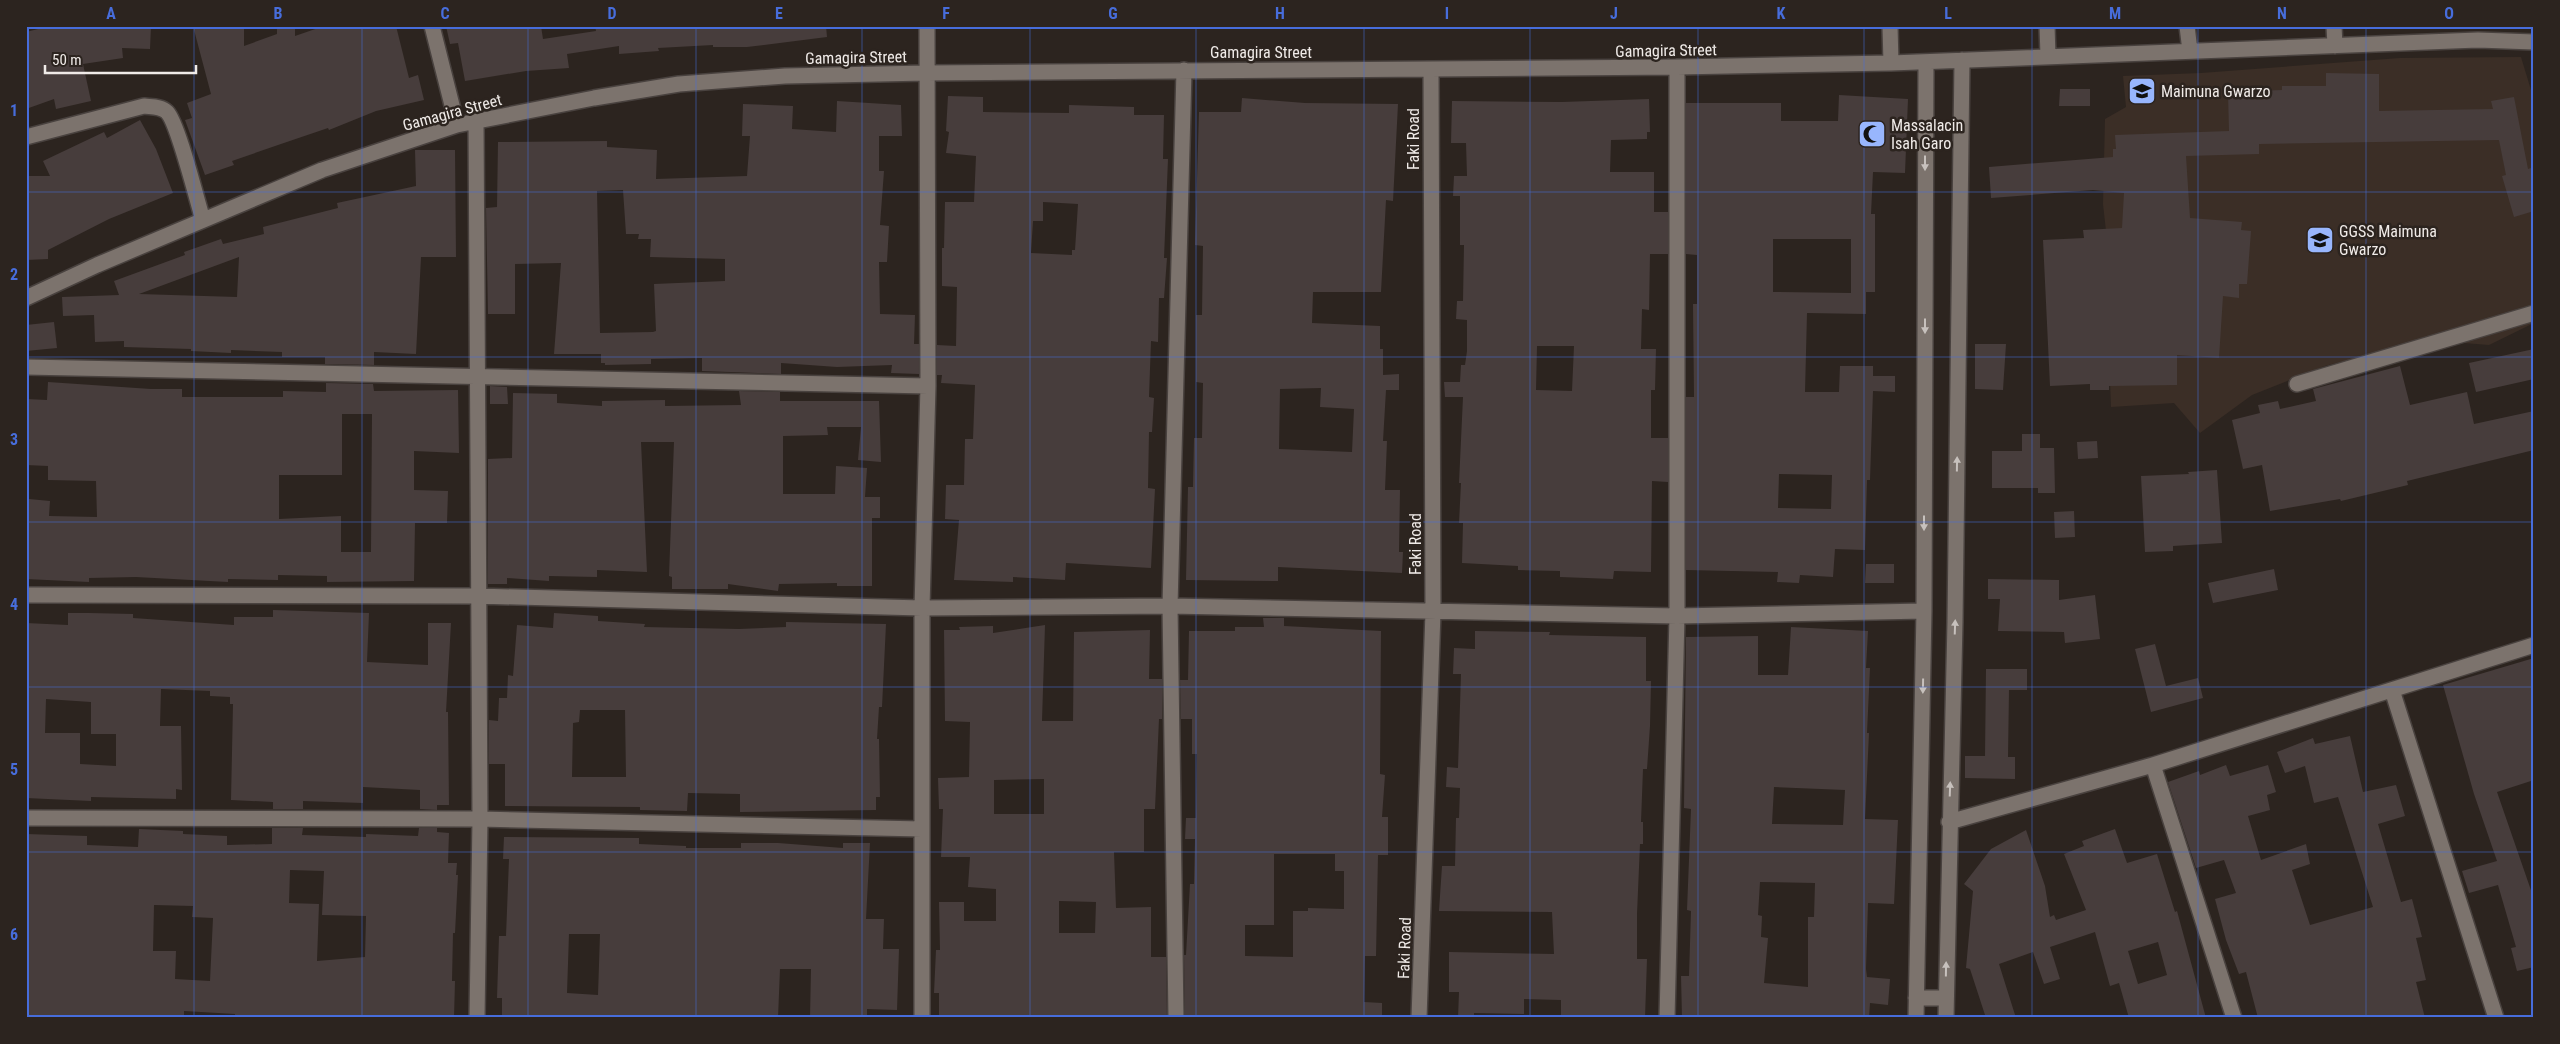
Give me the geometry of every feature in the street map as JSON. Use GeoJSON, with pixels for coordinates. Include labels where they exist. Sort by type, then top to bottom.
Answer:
{"type":"FeatureCollection","features":[{"type":"Feature","properties":{"kind":"street"},"geometry":{"type":"LineString","coordinates":[[432,26],[457,126]]}},
{"type":"Feature","properties":{"kind":"street"},"geometry":{"type":"LineString","coordinates":[[922,1018],[922,608],[928,386],[927,26]]}},
{"type":"Feature","properties":{"kind":"street"},"geometry":{"type":"LineString","coordinates":[[1890,26],[1891,63]]}},
{"type":"Feature","properties":{"kind":"street"},"geometry":{"type":"LineString","coordinates":[[2047,26],[2048,56]]}},
{"type":"Feature","properties":{"kind":"street"},"geometry":{"type":"LineString","coordinates":[[2187,26],[2190,51]]}},
{"type":"Feature","properties":{"kind":"street"},"geometry":{"type":"LineString","coordinates":[[2334,26],[2335,46]]}},
{"type":"Feature","properties":{"kind":"street","name":"Gamagira Street"},"geometry":{"type":"LineString","coordinates":[[26,298],[97,265],[322,170],[476,120],[679,84],[785,76],[926,73],[1677,67],[1891,63],[2335,46],[2478,33],[2533,44]]}},
{"type":"Feature","properties":{"kind":"street"},"geometry":{"type":"LineString","coordinates":[[1946,1018],[1955,622],[1962,60]]}},
{"type":"Feature","properties":{"kind":"street"},"geometry":{"type":"LineString","coordinates":[[1916,1018],[1924,611],[1926,62]]}},
{"type":"Feature","properties":{"kind":"street"},"geometry":{"type":"LineString","coordinates":[[1667,1018],[1677,616],[1677,67]]}},
{"type":"Feature","properties":{"kind":"street","name":"Faki Road"},"geometry":{"type":"LineString","coordinates":[[1419,1018],[1432,612],[1430,69]]}},
{"type":"Feature","properties":{"kind":"street"},"geometry":{"type":"LineString","coordinates":[[1176,1018],[1170,606],[1184,70]]}},
{"type":"Feature","properties":{"kind":"street"},"geometry":{"type":"LineString","coordinates":[[26,138],[144,106],[156,107],[166,112],[174,127],[203,220]]}},
{"type":"Feature","properties":{"kind":"street"},"geometry":{"type":"LineString","coordinates":[[476,120],[477,596],[480,819],[477,1018]]}},
{"type":"Feature","properties":{"kind":"street"},"geometry":{"type":"LineString","coordinates":[[2297,384],[2534,313]]}},
{"type":"Feature","properties":{"kind":"street"},"geometry":{"type":"LineString","coordinates":[[26,367],[928,386]]}},
{"type":"Feature","properties":{"kind":"street"},"geometry":{"type":"LineString","coordinates":[[26,595],[477,596],[922,608],[1170,606],[1677,616],[1924,611]]}},
{"type":"Feature","properties":{"kind":"street"},"geometry":{"type":"LineString","coordinates":[[1949,822],[2153,765],[2534,645]]}},
{"type":"Feature","properties":{"kind":"street"},"geometry":{"type":"LineString","coordinates":[[2392,690],[2496,1018]]}},
{"type":"Feature","properties":{"kind":"street"},"geometry":{"type":"LineString","coordinates":[[2153,765],[2234,1018]]}},
{"type":"Feature","properties":{"kind":"street"},"geometry":{"type":"LineString","coordinates":[[26,818],[480,819],[922,829]]}},
{"type":"Feature","properties":{"kind":"street"},"geometry":{"type":"LineString","coordinates":[[1916,998],[1946,998]]}},
{"type":"Feature","properties":{"kind":"shaded area","name":"GGSS Maimuna Gwarzo"},"geometry":{"type":"Polygon","coordinates":[[[2521,57],[2534,100],[2534,323],[2489,345],[2426,340],[2325,366],[2252,395],[2200,433],[2174,403],[2111,407],[2109,353],[2111,276],[2103,204],[2105,119],[2126,107],[2123,76],[2201,73],[2400,58],[2521,57]]]}},
{"type":"Feature","properties":{"kind":"building"},"geometry":{"type":"Polygon","coordinates":[[[37,26],[151,26],[150,49],[122,48],[123,58],[83,64],[91,101],[56,109],[54,99],[26,109],[26,32],[38,29],[37,26]]]}},
{"type":"Feature","properties":{"kind":"building"},"geometry":{"type":"Polygon","coordinates":[[[193,26],[244,26],[244,46],[277,34],[277,26],[295,26],[295,36],[324,26],[396,26],[409,78],[418,75],[424,100],[376,111],[329,130],[328,128],[232,161],[234,165],[205,175],[185,120],[192,118],[187,103],[211,94],[193,26]]]}},
{"type":"Feature","properties":{"kind":"building"},"geometry":{"type":"Polygon","coordinates":[[[446,26],[541,26],[543,39],[596,31],[595,26],[826,26],[827,37],[747,47],[713,47],[713,45],[658,48],[659,51],[619,54],[619,46],[567,54],[569,68],[526,71],[465,81],[458,43],[450,44],[446,26]]]}},
{"type":"Feature","properties":{"kind":"building"},"geometry":{"type":"Polygon","coordinates":[[[2326,73],[2379,74],[2379,111],[2493,109],[2491,101],[2514,97],[2528,169],[2534,167],[2534,211],[2514,217],[2502,176],[2506,175],[2499,140],[2259,144],[2259,154],[2186,156],[2190,218],[2242,222],[2241,230],[2251,231],[2247,284],[2239,284],[2239,298],[2223,296],[2219,358],[2177,355],[2177,385],[2109,386],[2109,390],[2090,390],[2090,384],[2050,386],[2043,240],[2084,238],[2083,230],[2122,228],[2124,193],[2093,190],[1991,198],[1989,167],[2113,157],[2113,149],[2116,149],[2115,135],[2229,131],[2228,92],[2282,90],[2282,86],[2326,86],[2326,73]]]}},
{"type":"Feature","properties":{"kind":"building"},"geometry":{"type":"Polygon","coordinates":[[[2060,89],[2090,89],[2090,106],[2059,106],[2060,89]]]}},
{"type":"Feature","properties":{"kind":"building"},"geometry":{"type":"Polygon","coordinates":[[[1839,95],[1908,99],[1905,173],[1873,172],[1871,214],[1875,214],[1875,292],[1866,292],[1866,314],[1807,313],[1805,392],[1839,392],[1840,366],[1873,366],[1873,376],[1895,376],[1895,392],[1873,391],[1870,480],[1867,480],[1865,550],[1835,549],[1833,577],[1800,575],[1799,583],[1777,582],[1778,572],[1686,570],[1686,397],[1694,397],[1693,304],[1697,304],[1697,255],[1686,254],[1686,103],[1781,103],[1781,121],[1838,121],[1839,95]],[[1773,239],[1773,292],[1851,293],[1851,239],[1773,239]],[[1779,474],[1778,508],[1831,509],[1832,475],[1779,474]]]}},
{"type":"Feature","properties":{"kind":"building"},"geometry":{"type":"Polygon","coordinates":[[[948,96],[983,97],[983,112],[1069,113],[1069,105],[1134,107],[1134,115],[1164,115],[1163,159],[1168,159],[1164,258],[1167,258],[1164,298],[1159,298],[1158,342],[1151,341],[1149,397],[1154,398],[1152,432],[1149,432],[1148,488],[1155,489],[1151,568],[1066,563],[1065,580],[1013,577],[1013,582],[954,580],[959,520],[945,519],[946,485],[964,485],[965,439],[973,439],[975,385],[941,383],[942,375],[937,375],[937,345],[956,346],[957,287],[942,286],[942,248],[944,248],[945,202],[974,202],[976,156],[946,153],[949,132],[946,131],[948,96]],[[1043,202],[1043,221],[1033,221],[1031,253],[1072,255],[1072,250],[1075,250],[1078,204],[1043,202]]]}},
{"type":"Feature","properties":{"kind":"building"},"geometry":{"type":"Polygon","coordinates":[[[1242,98],[1305,103],[1398,104],[1393,201],[1386,200],[1381,292],[1313,292],[1312,323],[1380,326],[1380,349],[1383,349],[1383,375],[1399,374],[1399,390],[1386,390],[1383,441],[1387,441],[1385,490],[1400,490],[1399,552],[1403,552],[1402,573],[1278,567],[1278,581],[1186,580],[1188,487],[1193,487],[1194,438],[1202,438],[1203,383],[1196,382],[1196,315],[1202,315],[1203,246],[1195,245],[1199,112],[1241,112],[1242,98]],[[1321,388],[1280,389],[1279,449],[1352,452],[1354,409],[1320,407],[1321,388]]]}},
{"type":"Feature","properties":{"kind":"building"},"geometry":{"type":"Polygon","coordinates":[[[1649,99],[1650,132],[1647,132],[1647,139],[1611,140],[1610,172],[1654,172],[1654,212],[1668,212],[1668,254],[1650,254],[1649,310],[1642,309],[1641,349],[1656,349],[1655,390],[1651,390],[1651,438],[1668,438],[1668,482],[1652,481],[1651,572],[1614,571],[1613,579],[1560,577],[1560,571],[1518,570],[1518,566],[1462,563],[1463,523],[1459,523],[1461,483],[1459,483],[1463,397],[1445,397],[1444,382],[1460,382],[1461,365],[1465,365],[1467,351],[1467,320],[1456,319],[1457,301],[1463,301],[1464,245],[1460,245],[1460,196],[1453,196],[1454,176],[1467,176],[1466,143],[1451,143],[1452,101],[1562,102],[1649,99]],[[1537,346],[1536,390],[1572,391],[1574,346],[1537,346]]]}},
{"type":"Feature","properties":{"kind":"building"},"geometry":{"type":"Polygon","coordinates":[[[837,101],[901,105],[902,136],[879,136],[879,171],[884,171],[880,225],[889,226],[887,262],[879,262],[880,314],[915,315],[914,344],[919,344],[919,374],[891,373],[892,365],[837,367],[781,363],[781,374],[702,371],[702,358],[651,359],[651,364],[605,365],[605,363],[601,363],[601,354],[554,354],[561,263],[515,264],[515,314],[488,314],[486,208],[497,207],[498,142],[607,141],[607,147],[657,150],[656,179],[747,176],[750,136],[742,136],[743,104],[793,106],[792,129],[836,132],[837,101]],[[623,190],[597,191],[600,333],[656,331],[654,284],[725,281],[725,259],[650,257],[651,239],[638,239],[639,234],[626,234],[623,190]]]}},
{"type":"Feature","properties":{"kind":"building"},"geometry":{"type":"Polygon","coordinates":[[[140,120],[156,149],[173,193],[109,219],[48,250],[48,259],[26,260],[26,176],[50,176],[43,161],[104,132],[107,138],[140,120]]]}},
{"type":"Feature","properties":{"kind":"building"},"geometry":{"type":"Polygon","coordinates":[[[415,150],[455,150],[456,257],[421,257],[416,354],[374,352],[374,365],[325,364],[325,357],[282,357],[282,352],[231,350],[231,353],[191,351],[191,349],[124,347],[124,341],[95,342],[94,315],[63,316],[62,297],[119,295],[114,281],[185,255],[184,252],[221,239],[223,244],[264,234],[263,227],[338,208],[337,203],[416,186],[415,150]],[[239,257],[139,294],[237,297],[239,257]]]}},
{"type":"Feature","properties":{"kind":"building"},"geometry":{"type":"Polygon","coordinates":[[[54,322],[57,348],[26,351],[26,325],[54,322]]]}},
{"type":"Feature","properties":{"kind":"building"},"geometry":{"type":"Polygon","coordinates":[[[1975,344],[2006,344],[2003,390],[1975,389],[1975,344]]]}},
{"type":"Feature","properties":{"kind":"building"},"geometry":{"type":"Polygon","coordinates":[[[2534,349],[2534,379],[2476,392],[2469,363],[2534,349]]]}},
{"type":"Feature","properties":{"kind":"building"},"geometry":{"type":"Polygon","coordinates":[[[2400,366],[2410,405],[2467,392],[2474,424],[2534,411],[2534,450],[2407,481],[2408,485],[2341,501],[2340,499],[2270,511],[2262,465],[2243,469],[2232,420],[2260,413],[2258,405],[2278,401],[2280,409],[2316,401],[2313,389],[2400,366]]]}},
{"type":"Feature","properties":{"kind":"building"},"geometry":{"type":"Polygon","coordinates":[[[48,382],[151,389],[182,389],[182,397],[283,397],[283,391],[326,392],[326,383],[373,384],[374,391],[458,390],[459,453],[414,451],[414,490],[448,491],[447,523],[415,523],[414,581],[327,582],[327,576],[278,575],[278,580],[228,579],[228,582],[136,577],[89,578],[89,582],[26,579],[29,499],[50,501],[49,516],[97,517],[96,481],[48,480],[48,466],[26,465],[26,399],[47,400],[48,382]],[[342,414],[342,475],[279,475],[279,519],[341,516],[341,552],[371,552],[372,414],[342,414]]]}},
{"type":"Feature","properties":{"kind":"building"},"geometry":{"type":"Polygon","coordinates":[[[490,386],[507,387],[508,404],[490,404],[490,386]]]}},
{"type":"Feature","properties":{"kind":"building"},"geometry":{"type":"Polygon","coordinates":[[[739,391],[780,392],[780,401],[879,401],[881,462],[858,460],[861,427],[827,427],[828,435],[783,436],[783,494],[835,494],[836,466],[867,468],[865,497],[880,497],[880,518],[872,518],[872,586],[837,586],[837,583],[779,584],[778,591],[728,584],[728,589],[672,589],[672,577],[669,576],[674,442],[641,442],[647,572],[597,570],[597,577],[549,576],[549,581],[507,578],[507,584],[488,584],[488,459],[512,458],[513,393],[557,394],[557,403],[602,406],[602,401],[665,400],[665,406],[741,405],[739,391]]]}},
{"type":"Feature","properties":{"kind":"building"},"geometry":{"type":"Polygon","coordinates":[[[2022,434],[2040,434],[2040,448],[2054,448],[2055,493],[2038,493],[2038,488],[1992,488],[1992,451],[2022,451],[2022,434]]]}},
{"type":"Feature","properties":{"kind":"building"},"geometry":{"type":"Polygon","coordinates":[[[2097,441],[2098,458],[2078,459],[2077,442],[2097,441]]]}},
{"type":"Feature","properties":{"kind":"building"},"geometry":{"type":"Polygon","coordinates":[[[2217,470],[2222,543],[2173,546],[2173,551],[2145,552],[2141,476],[2189,474],[2188,472],[2217,470]]]}},
{"type":"Feature","properties":{"kind":"building"},"geometry":{"type":"Polygon","coordinates":[[[2074,511],[2075,537],[2055,538],[2054,512],[2074,511]]]}},
{"type":"Feature","properties":{"kind":"building"},"geometry":{"type":"Polygon","coordinates":[[[1866,564],[1894,564],[1894,583],[1865,583],[1866,564]]]}},
{"type":"Feature","properties":{"kind":"building"},"geometry":{"type":"Polygon","coordinates":[[[2274,569],[2278,590],[2213,603],[2208,583],[2274,569]]]}},
{"type":"Feature","properties":{"kind":"building"},"geometry":{"type":"Polygon","coordinates":[[[1988,579],[2059,580],[2059,600],[2095,595],[2100,639],[2065,643],[2064,632],[1998,631],[2000,599],[1988,599],[1988,579]]]}},
{"type":"Feature","properties":{"kind":"building"},"geometry":{"type":"Polygon","coordinates":[[[273,610],[369,613],[367,662],[428,665],[428,623],[451,623],[446,712],[448,712],[449,805],[437,805],[437,810],[420,809],[420,790],[363,787],[363,803],[303,801],[303,809],[273,809],[273,802],[231,800],[233,704],[230,704],[230,697],[210,696],[210,691],[161,689],[160,726],[181,726],[182,790],[176,789],[176,799],[91,797],[91,801],[26,798],[26,623],[68,625],[68,613],[133,614],[133,618],[234,625],[234,617],[273,617],[273,610]],[[46,699],[45,733],[80,733],[80,764],[116,766],[116,734],[91,734],[91,702],[46,699]]]}},
{"type":"Feature","properties":{"kind":"building"},"geometry":{"type":"Polygon","coordinates":[[[554,613],[598,616],[598,621],[645,624],[644,627],[739,629],[786,627],[786,622],[886,624],[882,707],[879,707],[877,739],[879,739],[880,797],[876,797],[876,810],[740,812],[740,794],[688,793],[687,811],[640,810],[640,807],[505,806],[505,764],[489,764],[489,720],[498,721],[499,698],[507,698],[508,675],[513,676],[517,625],[553,628],[554,613]],[[580,710],[579,722],[573,723],[572,777],[626,777],[625,710],[580,710]]]}},
{"type":"Feature","properties":{"kind":"building"},"geometry":{"type":"Polygon","coordinates":[[[1263,618],[1284,618],[1284,626],[1381,631],[1380,774],[1385,775],[1382,817],[1388,817],[1388,855],[1378,855],[1376,956],[1365,956],[1364,1002],[1382,1003],[1382,1018],[1185,1018],[1184,955],[1186,955],[1190,884],[1194,884],[1195,839],[1185,839],[1186,818],[1196,818],[1197,754],[1192,754],[1192,719],[1181,719],[1180,680],[1188,680],[1189,631],[1235,631],[1235,627],[1264,627],[1263,618]],[[1274,854],[1274,925],[1245,925],[1245,956],[1293,957],[1293,911],[1308,911],[1308,908],[1344,909],[1344,871],[1335,871],[1335,854],[1274,854]]]}},
{"type":"Feature","properties":{"kind":"building"},"geometry":{"type":"Polygon","coordinates":[[[1045,625],[1042,721],[1073,721],[1074,632],[1150,630],[1149,679],[1162,679],[1162,719],[1159,719],[1155,809],[1144,809],[1144,852],[1114,852],[1116,908],[1151,907],[1151,957],[1166,957],[1167,1018],[939,1018],[939,993],[934,993],[936,950],[940,950],[939,902],[964,902],[964,921],[996,921],[996,889],[968,887],[970,857],[941,857],[943,809],[939,809],[938,778],[969,777],[970,722],[945,721],[944,630],[960,630],[959,627],[993,626],[993,633],[1045,625]],[[1044,779],[994,780],[994,814],[1044,814],[1044,779]],[[1059,901],[1059,933],[1095,933],[1096,902],[1059,901]]]}},
{"type":"Feature","properties":{"kind":"building"},"geometry":{"type":"Polygon","coordinates":[[[1791,627],[1868,631],[1866,668],[1870,668],[1867,733],[1869,733],[1865,819],[1898,820],[1894,904],[1868,903],[1866,969],[1867,977],[1890,979],[1888,1005],[1870,1003],[1869,1018],[1682,1018],[1681,976],[1689,976],[1691,911],[1687,910],[1691,809],[1684,808],[1686,637],[1758,636],[1758,675],[1788,675],[1791,627]],[[1774,787],[1772,824],[1843,825],[1845,790],[1774,787]],[[1760,882],[1758,915],[1762,916],[1761,937],[1768,938],[1764,983],[1808,987],[1808,917],[1814,917],[1815,883],[1760,882]]]}},
{"type":"Feature","properties":{"kind":"building"},"geometry":{"type":"Polygon","coordinates":[[[1475,631],[1550,632],[1549,635],[1646,637],[1646,681],[1651,681],[1650,726],[1647,769],[1643,769],[1641,822],[1643,822],[1643,844],[1640,844],[1637,914],[1637,959],[1647,959],[1645,1018],[1561,1018],[1561,1000],[1524,999],[1524,1014],[1474,1013],[1474,1018],[1458,1018],[1459,992],[1449,992],[1449,952],[1554,954],[1552,912],[1439,911],[1442,866],[1455,866],[1456,818],[1459,818],[1460,788],[1446,787],[1447,767],[1458,768],[1461,674],[1453,674],[1454,648],[1475,649],[1475,631]]]}},
{"type":"Feature","properties":{"kind":"building"},"geometry":{"type":"Polygon","coordinates":[[[2155,644],[2166,686],[2198,678],[2203,698],[2151,712],[2135,649],[2155,644]]]}},
{"type":"Feature","properties":{"kind":"building"},"geometry":{"type":"Polygon","coordinates":[[[2534,658],[2534,780],[2497,792],[2534,899],[2534,967],[2517,971],[2511,948],[2516,947],[2498,885],[2469,893],[2462,871],[2497,861],[2474,794],[2443,685],[2534,658]]]}},
{"type":"Feature","properties":{"kind":"building"},"geometry":{"type":"Polygon","coordinates":[[[1986,669],[2027,669],[2027,690],[2009,690],[2008,757],[2015,757],[2015,779],[1965,778],[1965,756],[1985,756],[1986,669]]]}},
{"type":"Feature","properties":{"kind":"building"},"geometry":{"type":"Polygon","coordinates":[[[2350,736],[2363,792],[2396,785],[2405,816],[2378,824],[2401,902],[2412,899],[2422,937],[2416,938],[2426,980],[2416,982],[2425,1018],[2258,1018],[2246,972],[2239,974],[2226,940],[2215,899],[2236,893],[2224,860],[2196,868],[2168,782],[2199,771],[2200,775],[2226,765],[2230,776],[2268,765],[2276,792],[2267,795],[2270,810],[2248,816],[2261,860],[2306,844],[2310,864],[2292,870],[2310,925],[2373,907],[2338,797],[2314,803],[2305,766],[2285,773],[2277,752],[2313,738],[2315,744],[2350,736]]]}},
{"type":"Feature","properties":{"kind":"building"},"geometry":{"type":"Polygon","coordinates":[[[272,828],[303,828],[302,835],[366,837],[366,834],[418,836],[419,828],[437,828],[437,832],[449,833],[448,863],[457,863],[456,875],[458,875],[455,933],[453,933],[452,981],[455,981],[454,1018],[361,1015],[361,1018],[235,1018],[235,1014],[184,1011],[184,1018],[26,1016],[26,834],[87,836],[87,845],[138,847],[139,829],[227,836],[227,845],[272,844],[272,828]],[[290,870],[289,903],[319,904],[317,961],[365,957],[366,916],[322,915],[324,871],[290,870]],[[154,905],[153,951],[176,951],[175,979],[210,981],[213,918],[192,917],[193,906],[154,905]]]}},
{"type":"Feature","properties":{"kind":"building"},"geometry":{"type":"Polygon","coordinates":[[[2115,829],[2127,863],[2157,854],[2175,912],[2177,911],[2206,1018],[2129,1018],[2119,983],[2110,986],[2095,932],[2050,947],[2060,979],[2044,984],[2033,952],[1999,964],[2016,1018],[1986,1018],[1970,969],[1966,968],[1973,891],[1964,884],[1991,849],[2026,830],[2045,886],[2050,917],[2054,915],[2056,920],[2086,910],[2064,854],[2084,846],[2082,841],[2115,829]],[[2158,942],[2128,951],[2138,984],[2167,975],[2158,942]]]}},
{"type":"Feature","properties":{"kind":"building"},"geometry":{"type":"Polygon","coordinates":[[[504,837],[639,838],[639,844],[686,846],[686,848],[741,848],[741,843],[778,843],[843,848],[843,843],[870,843],[866,919],[884,919],[883,949],[899,949],[897,1010],[867,1009],[867,1018],[810,1018],[811,969],[780,969],[778,1018],[502,1018],[502,998],[497,998],[499,936],[506,936],[509,859],[503,859],[504,837]],[[569,934],[567,993],[598,995],[600,934],[569,934]]]}},
{"type":"Feature","properties":{"kind":"place","name":"Maimuna Gwarzo"},"geometry":{"type":"Point","coordinates":[2142,91]}},
{"type":"Feature","properties":{"kind":"place","name":"Massalacin Isah Garo"},"geometry":{"type":"Point","coordinates":[1872,134]}},
{"type":"Feature","properties":{"kind":"place","name":"GGSS Maimuna Gwarzo"},"geometry":{"type":"Point","coordinates":[2320,240]}}]}
